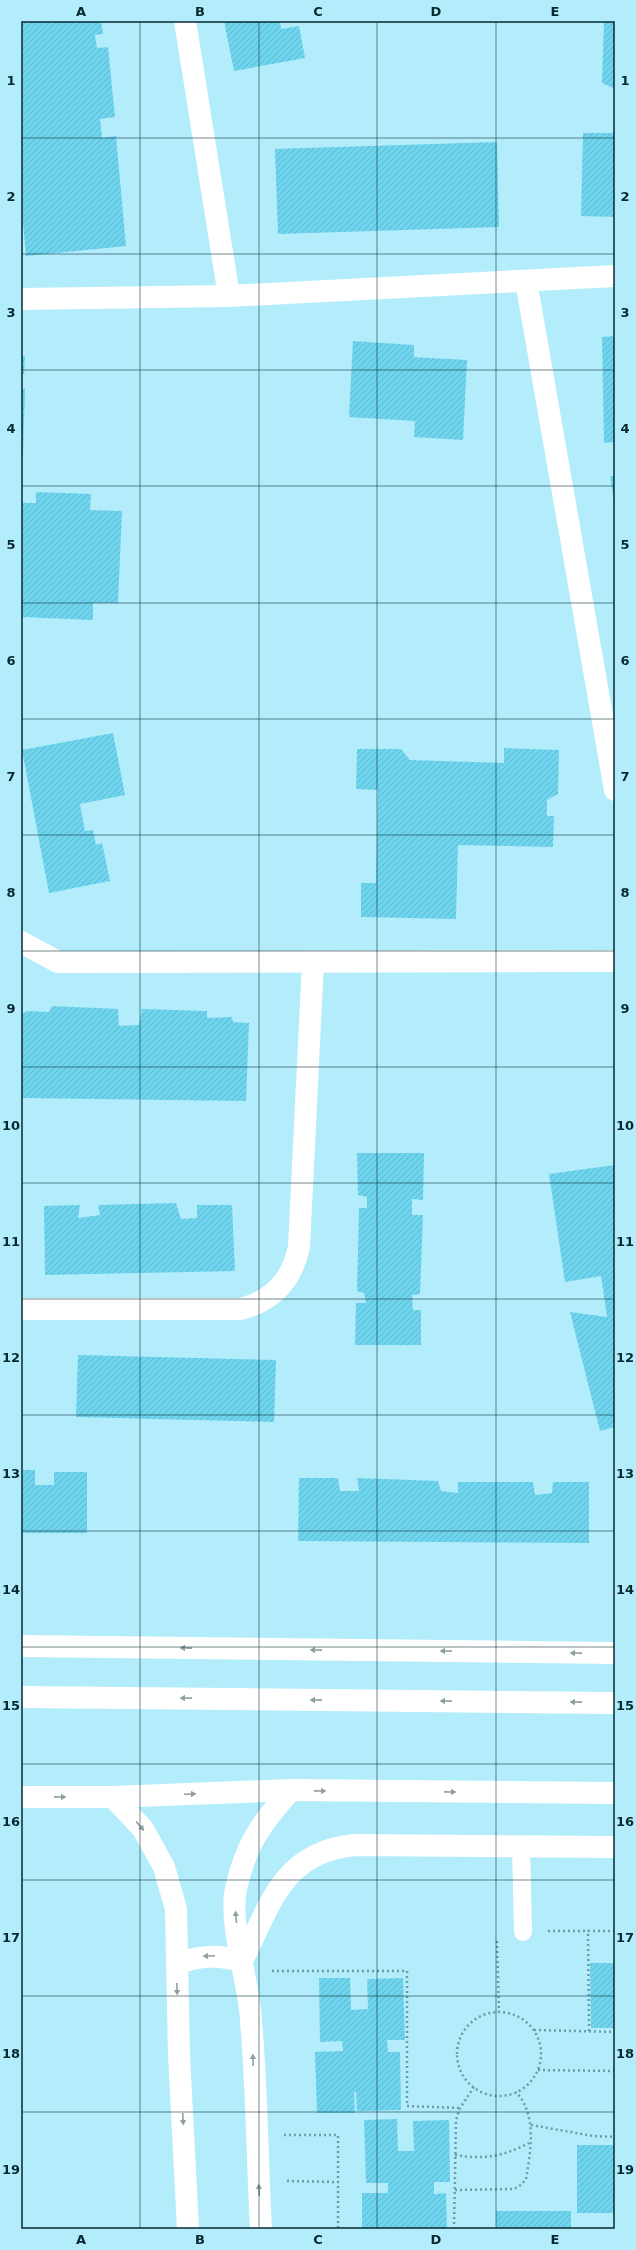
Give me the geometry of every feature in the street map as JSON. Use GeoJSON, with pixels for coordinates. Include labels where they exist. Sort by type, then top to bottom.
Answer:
{"type":"FeatureCollection","features":[{"type":"Feature","properties":{"kind":"street"},"geometry":{"type":"LineString","coordinates":[[185,21],[229,296]]}},
{"type":"Feature","properties":{"kind":"street"},"geometry":{"type":"LineString","coordinates":[[21,299],[229,296],[615,276]]}},
{"type":"Feature","properties":{"kind":"street"},"geometry":{"type":"LineString","coordinates":[[526,281],[615,790]]}},
{"type":"Feature","properties":{"kind":"street"},"geometry":{"type":"LineString","coordinates":[[21,942],[58,962],[615,961]]}},
{"type":"Feature","properties":{"kind":"street"},"geometry":{"type":"LineString","coordinates":[[21,1309],[241,1309],[256,1305],[269,1298],[281,1288],[290,1276],[296,1262],[299,1247],[313,962]]}},
{"type":"Feature","properties":{"kind":"street"},"geometry":{"type":"LineString","coordinates":[[21,1646],[615,1653]]}},
{"type":"Feature","properties":{"kind":"street"},"geometry":{"type":"LineString","coordinates":[[21,1697],[615,1703]]}},
{"type":"Feature","properties":{"kind":"street"},"geometry":{"type":"LineString","coordinates":[[261,2229],[252,2029],[235,1915],[235,1890],[246,1853],[265,1819],[291,1790]]}},
{"type":"Feature","properties":{"kind":"street"},"geometry":{"type":"LineString","coordinates":[[21,1796],[113,1797],[291,1790],[615,1793]]}},
{"type":"Feature","properties":{"kind":"street"},"geometry":{"type":"LineString","coordinates":[[113,1797],[143,1829],[164,1867],[176,1909],[188,2229]]}},
{"type":"Feature","properties":{"kind":"street"},"geometry":{"type":"LineString","coordinates":[[243,1966],[282,1882],[308,1858],[322,1851],[338,1846],[355,1845],[615,1847]]}},
{"type":"Feature","properties":{"kind":"street"},"geometry":{"type":"LineString","coordinates":[[177,1964],[192,1958],[209,1956],[226,1957],[243,1966]]}},
{"type":"Feature","properties":{"kind":"lane"},"geometry":{"type":"LineString","coordinates":[[521,1846],[523,1932]]}},
{"type":"Feature","properties":{"kind":"path"},"geometry":{"type":"LineString","coordinates":[[590,2031],[588,1931],[615,1931]]}},
{"type":"Feature","properties":{"kind":"path"},"geometry":{"type":"LineString","coordinates":[[243,1966],[407,1971],[407,2106],[460,2108]]}},
{"type":"Feature","properties":{"kind":"path"},"geometry":{"type":"LineString","coordinates":[[499,2012],[512,2014],[524,2021],[534,2030],[539,2043],[541,2056],[538,2070],[531,2081],[516,2092],[507,2095],[493,2095],[474,2087],[460,2071],[457,2058],[458,2044],[463,2031],[472,2021],[484,2014],[499,2012]]}},
{"type":"Feature","properties":{"kind":"path"},"geometry":{"type":"LineString","coordinates":[[534,2030],[615,2032]]}},
{"type":"Feature","properties":{"kind":"path"},"geometry":{"type":"LineString","coordinates":[[538,2070],[615,2071]]}},
{"type":"Feature","properties":{"kind":"path"},"geometry":{"type":"LineString","coordinates":[[454,2229],[456,2120],[460,2108],[474,2087]]}},
{"type":"Feature","properties":{"kind":"path"},"geometry":{"type":"LineString","coordinates":[[455,2190],[506,2190],[521,2185],[526,2179],[531,2125],[524,2101],[516,2092]]}},
{"type":"Feature","properties":{"kind":"path"},"geometry":{"type":"LineString","coordinates":[[531,2125],[593,2136],[615,2137]]}},
{"type":"Feature","properties":{"kind":"path"},"geometry":{"type":"LineString","coordinates":[[256,2135],[338,2135],[338,2229]]}},
{"type":"Feature","properties":{"kind":"path"},"geometry":{"type":"LineString","coordinates":[[455,2155],[486,2158],[501,2156],[529,2143]]}},
{"type":"Feature","properties":{"kind":"path"},"geometry":{"type":"LineString","coordinates":[[258,2181],[338,2182]]}},
{"type":"Feature","properties":{"kind":"building"},"geometry":{"type":"Polygon","coordinates":[[[21,21],[101,21],[103,34],[95,35],[97,48],[108,47],[115,117],[100,119],[102,138],[116,136],[126,246],[26,256],[21,201],[21,21]]]}},
{"type":"Feature","properties":{"kind":"building"},"geometry":{"type":"Polygon","coordinates":[[[224,21],[280,21],[281,29],[299,26],[305,58],[234,71],[224,21]]]}},
{"type":"Feature","properties":{"kind":"building"},"geometry":{"type":"Polygon","coordinates":[[[604,21],[615,21],[615,89],[602,83],[604,21]]]}},
{"type":"Feature","properties":{"kind":"building"},"geometry":{"type":"Polygon","coordinates":[[[583,133],[615,133],[615,217],[581,216],[583,133]]]}},
{"type":"Feature","properties":{"kind":"building"},"geometry":{"type":"Polygon","coordinates":[[[497,142],[499,227],[278,234],[275,149],[497,142]]]}},
{"type":"Feature","properties":{"kind":"building"},"geometry":{"type":"Polygon","coordinates":[[[615,336],[615,442],[604,443],[602,337],[615,336]]]}},
{"type":"Feature","properties":{"kind":"building"},"geometry":{"type":"Polygon","coordinates":[[[353,341],[414,345],[414,357],[467,360],[463,440],[414,437],[415,421],[349,417],[353,341]]]}},
{"type":"Feature","properties":{"kind":"building"},"geometry":{"type":"Polygon","coordinates":[[[21,356],[25,356],[24,374],[21,374],[21,356]]]}},
{"type":"Feature","properties":{"kind":"building"},"geometry":{"type":"Polygon","coordinates":[[[21,389],[25,389],[23,457],[21,457],[21,389]]]}},
{"type":"Feature","properties":{"kind":"building"},"geometry":{"type":"Polygon","coordinates":[[[610,476],[615,476],[615,501],[614,501],[610,476]]]}},
{"type":"Feature","properties":{"kind":"building"},"geometry":{"type":"Polygon","coordinates":[[[36,492],[91,494],[90,510],[122,511],[118,603],[93,603],[93,620],[21,617],[21,503],[36,503],[36,492]]]}},
{"type":"Feature","properties":{"kind":"building"},"geometry":{"type":"Polygon","coordinates":[[[113,733],[125,795],[80,804],[85,831],[93,830],[96,845],[102,843],[110,881],[49,893],[22,750],[113,733]]]}},
{"type":"Feature","properties":{"kind":"building"},"geometry":{"type":"Polygon","coordinates":[[[504,748],[559,750],[558,794],[547,800],[547,816],[554,816],[553,847],[458,845],[456,919],[361,917],[361,883],[376,883],[378,790],[356,789],[357,749],[401,749],[410,760],[504,763],[504,748]]]}},
{"type":"Feature","properties":{"kind":"building"},"geometry":{"type":"Polygon","coordinates":[[[52,1006],[118,1009],[119,1026],[139,1025],[142,1009],[207,1011],[207,1018],[232,1017],[233,1022],[249,1023],[246,1101],[21,1098],[21,1014],[28,1011],[49,1012],[52,1006]]]}},
{"type":"Feature","properties":{"kind":"building"},"geometry":{"type":"Polygon","coordinates":[[[357,1153],[424,1153],[423,1200],[412,1199],[412,1215],[423,1215],[420,1294],[412,1295],[413,1310],[421,1310],[421,1345],[355,1345],[356,1303],[366,1303],[364,1293],[357,1291],[359,1208],[367,1208],[367,1197],[358,1195],[357,1153]]]}},
{"type":"Feature","properties":{"kind":"building"},"geometry":{"type":"Polygon","coordinates":[[[615,1165],[615,1427],[600,1431],[570,1312],[607,1317],[601,1276],[565,1282],[549,1174],[615,1165]]]}},
{"type":"Feature","properties":{"kind":"building"},"geometry":{"type":"Polygon","coordinates":[[[176,1203],[181,1219],[197,1218],[197,1205],[232,1205],[235,1271],[45,1275],[44,1206],[80,1205],[78,1218],[100,1215],[98,1205],[176,1203]]]}},
{"type":"Feature","properties":{"kind":"building"},"geometry":{"type":"Polygon","coordinates":[[[78,1355],[276,1360],[274,1422],[76,1417],[78,1355]]]}},
{"type":"Feature","properties":{"kind":"building"},"geometry":{"type":"Polygon","coordinates":[[[21,1470],[35,1470],[35,1485],[54,1485],[54,1472],[87,1472],[87,1533],[21,1533],[21,1470]]]}},
{"type":"Feature","properties":{"kind":"building"},"geometry":{"type":"Polygon","coordinates":[[[299,1478],[338,1478],[340,1491],[359,1491],[357,1478],[438,1481],[441,1491],[458,1493],[458,1482],[533,1482],[535,1495],[552,1493],[553,1482],[589,1482],[589,1543],[298,1541],[299,1478]]]}},
{"type":"Feature","properties":{"kind":"building"},"geometry":{"type":"Polygon","coordinates":[[[590,1963],[615,1963],[615,2028],[591,2028],[590,1963]]]}},
{"type":"Feature","properties":{"kind":"building"},"geometry":{"type":"Polygon","coordinates":[[[319,1978],[350,1978],[351,2010],[368,2009],[367,1979],[403,1978],[405,2040],[387,2040],[388,2052],[400,2052],[401,2110],[357,2111],[356,2092],[354,2092],[355,2113],[317,2113],[315,2052],[343,2051],[342,2041],[320,2042],[319,1978]]]}},
{"type":"Feature","properties":{"kind":"building"},"geometry":{"type":"Polygon","coordinates":[[[397,2119],[398,2151],[414,2151],[413,2121],[449,2120],[450,2182],[434,2182],[434,2194],[446,2193],[447,2229],[362,2229],[362,2193],[388,2193],[388,2183],[366,2183],[364,2120],[397,2119]]]}},
{"type":"Feature","properties":{"kind":"building"},"geometry":{"type":"Polygon","coordinates":[[[577,2145],[615,2145],[615,2213],[577,2213],[577,2145]]]}},
{"type":"Feature","properties":{"kind":"building"},"geometry":{"type":"Polygon","coordinates":[[[496,2211],[571,2211],[571,2229],[496,2229],[496,2211]]]}}]}
